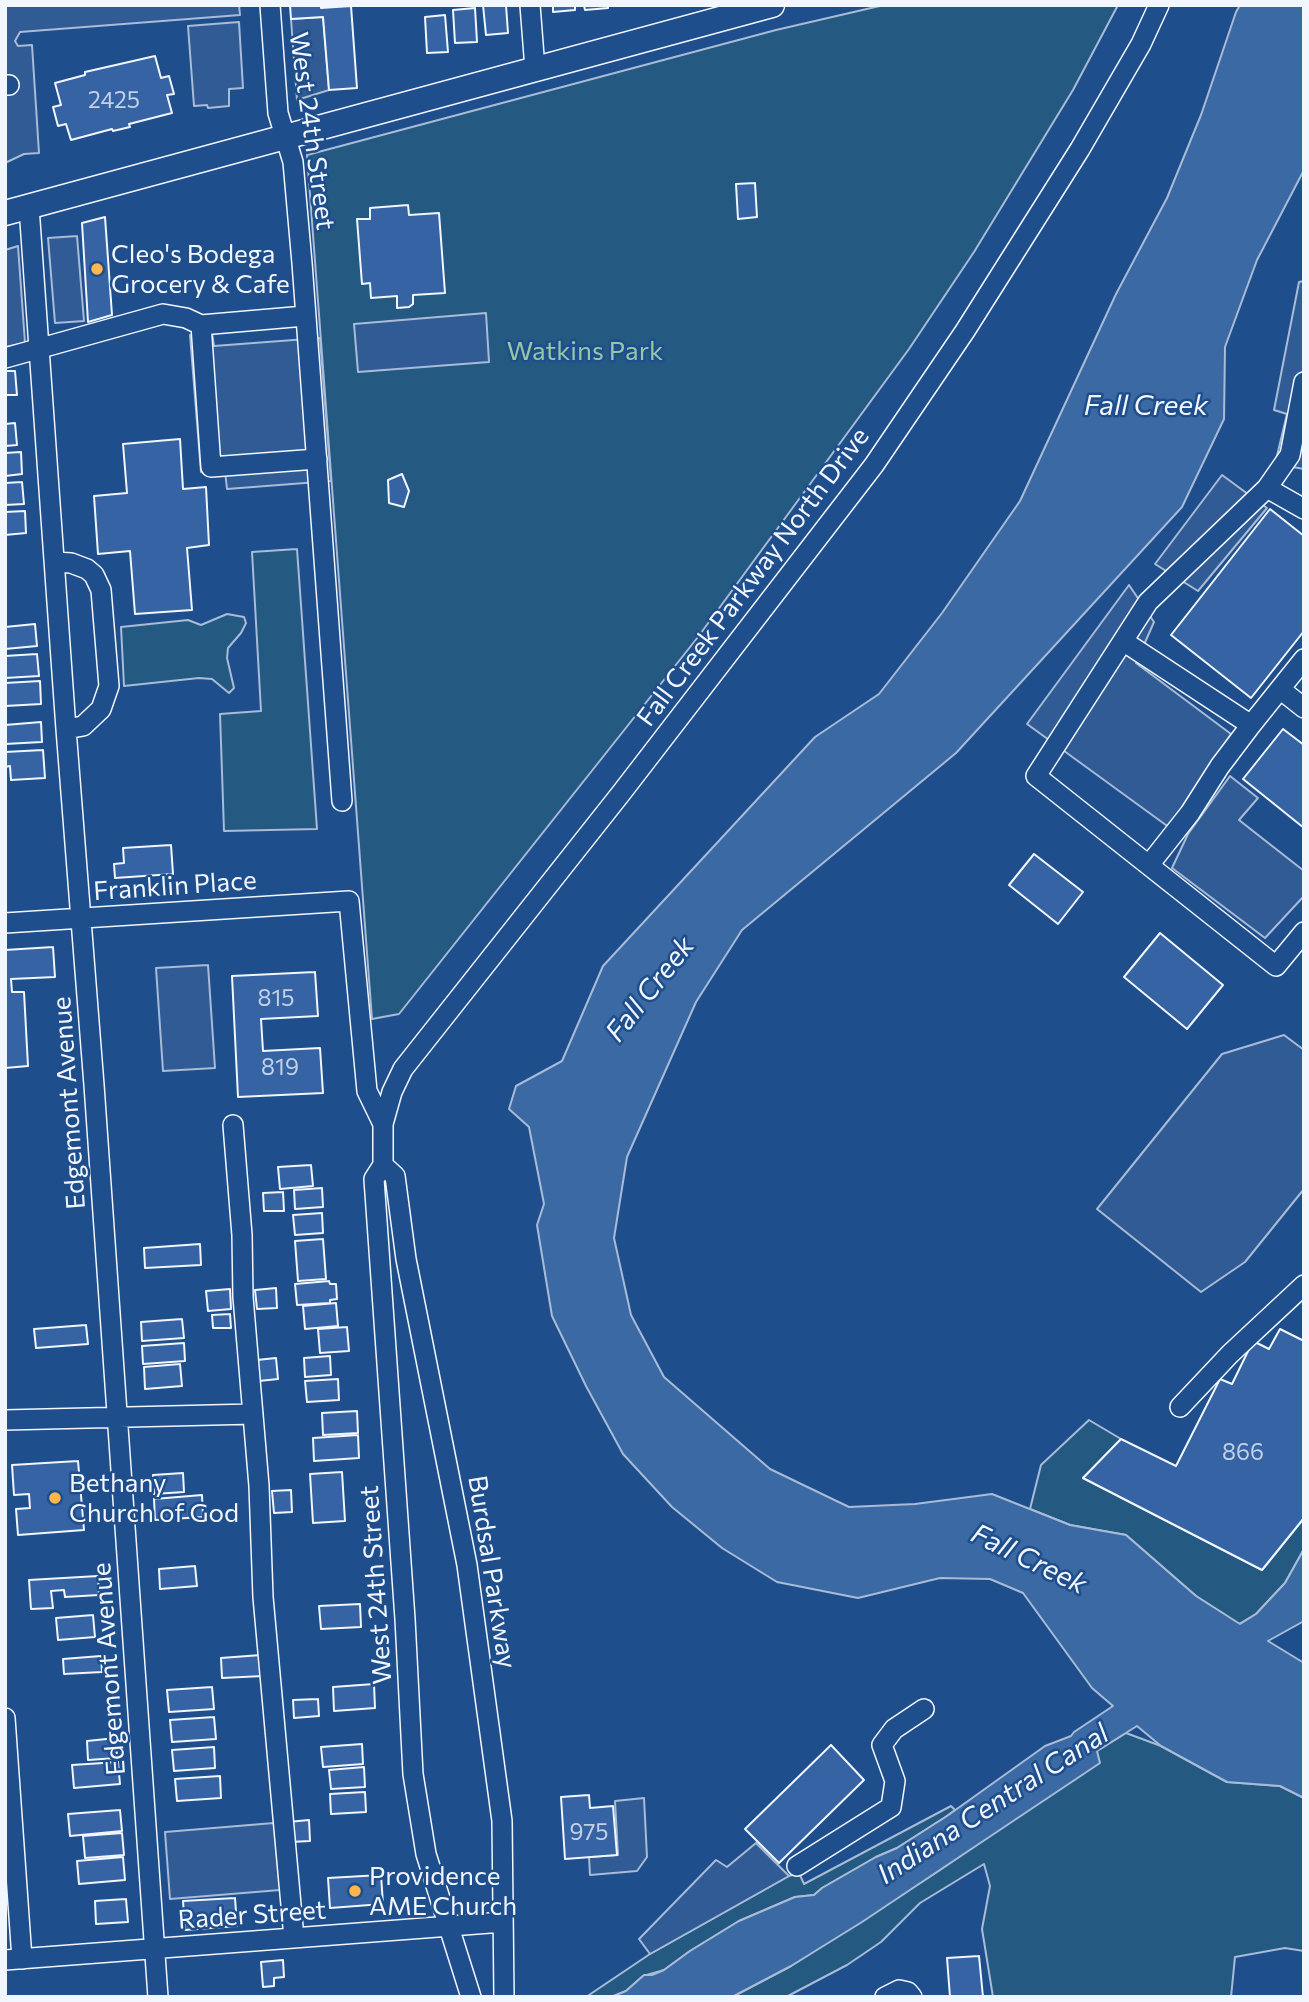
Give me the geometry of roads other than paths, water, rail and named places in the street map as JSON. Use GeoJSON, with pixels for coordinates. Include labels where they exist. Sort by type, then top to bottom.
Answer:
{"type":"FeatureCollection","features":[{"type":"Feature","properties":{"kind":"main road"},"geometry":{"type":"LineString","coordinates":[[17,210],[761,7]]}},
{"type":"Feature","properties":{"kind":"street","name":"West 24th Street"},"geometry":{"type":"LineString","coordinates":[[270,5],[278,113],[293,162],[342,801]]}},
{"type":"Feature","properties":{"kind":"street"},"geometry":{"type":"LineString","coordinates":[[530,5],[534,69]]}},
{"type":"Feature","properties":{"kind":"street","name":"Fall Creek Parkway North Drive"},"geometry":{"type":"LineString","coordinates":[[383,1165],[383,1124],[392,1092],[403,1069],[622,792],[874,465],[965,331],[1080,149],[1141,44],[1159,5]]}},
{"type":"Feature","properties":{"kind":"street","name":"Edgemont Avenue"},"geometry":{"type":"LineString","coordinates":[[17,210],[41,349],[158,1997]]}},
{"type":"Feature","properties":{"kind":"street"},"geometry":{"type":"LineString","coordinates":[[5,358],[163,314],[186,318],[201,325],[305,317]]}},
{"type":"Feature","properties":{"kind":"street"},"geometry":{"type":"LineString","coordinates":[[201,325],[211,467],[317,459]]}},
{"type":"Feature","properties":{"kind":"street"},"geometry":{"type":"LineString","coordinates":[[1304,382],[1290,455],[1267,488],[1148,602],[1036,776],[1276,966],[1304,932]]}},
{"type":"Feature","properties":{"kind":"street"},"geometry":{"type":"LineString","coordinates":[[1267,488],[1304,509]]}},
{"type":"Feature","properties":{"kind":"street"},"geometry":{"type":"LineString","coordinates":[[56,562],[71,563],[87,569],[94,575],[101,590],[109,686],[101,709],[83,726],[66,729]]}},
{"type":"Feature","properties":{"kind":"street"},"geometry":{"type":"LineString","coordinates":[[1123,641],[1251,725]]}},
{"type":"Feature","properties":{"kind":"street"},"geometry":{"type":"LineString","coordinates":[[1149,865],[1190,814],[1220,766],[1304,659]]}},
{"type":"Feature","properties":{"kind":"street"},"geometry":{"type":"LineString","coordinates":[[1280,689],[1304,708]]}},
{"type":"Feature","properties":{"kind":"street","name":"Franklin Place"},"geometry":{"type":"LineString","coordinates":[[5,923],[349,901],[367,1091],[383,1124]]}},
{"type":"Feature","properties":{"kind":"street"},"geometry":{"type":"LineString","coordinates":[[233,1125],[242,1235],[243,1297],[259,1486],[263,1597],[294,1938]]}},
{"type":"Feature","properties":{"kind":"street","name":"West 24th Street"},"geometry":{"type":"LineString","coordinates":[[383,1165],[374,1179],[403,1585],[413,1774],[425,1847],[471,1997]]}},
{"type":"Feature","properties":{"kind":"street","name":"Burdsal Parkway"},"geometry":{"type":"LineString","coordinates":[[383,1165],[395,1176],[406,1259],[465,1554],[502,1821],[504,1997]]}},
{"type":"Feature","properties":{"kind":"street"},"geometry":{"type":"LineString","coordinates":[[1180,1407],[1230,1354],[1303,1287]]}},
{"type":"Feature","properties":{"kind":"street"},"geometry":{"type":"LineString","coordinates":[[5,1420],[253,1414]]}},
{"type":"Feature","properties":{"kind":"street"},"geometry":{"type":"LineString","coordinates":[[797,1866],[891,1807],[895,1781],[882,1745],[894,1729],[924,1709]]}},
{"type":"Feature","properties":{"kind":"street"},"geometry":{"type":"LineString","coordinates":[[5,1718],[14,1959]]}},
{"type":"Feature","properties":{"kind":"street","name":"Rader Street"},"geometry":{"type":"LineString","coordinates":[[14,1959],[503,1922]]}},
{"type":"Feature","properties":{"kind":"street"},"geometry":{"type":"LineString","coordinates":[[886,1997],[898,1990],[908,1992],[912,1997]]}},
{"type":"Feature","properties":{"kind":"water","name":"Fall Creek"},"geometry":{"type":"Polygon","coordinates":[[[1240,5],[1304,5],[1304,170],[1257,260],[1225,347],[1224,419],[1182,507],[956,753],[742,930],[696,1002],[627,1157],[614,1238],[631,1315],[664,1377],[770,1469],[849,1507],[915,1504],[992,1494],[1070,1525],[1126,1535],[1196,1596],[1240,1624],[1256,1614],[1285,1583],[1304,1549],[1304,1621],[1268,1641],[1304,1663],[1304,1798],[1280,1786],[1227,1782],[1161,1746],[1137,1726],[1097,1751],[1100,1763],[862,1922],[791,1966],[732,1997],[611,1997],[626,1991],[644,1975],[664,1970],[739,1921],[795,1897],[814,1895],[876,1857],[897,1848],[1045,1746],[1071,1736],[1113,1706],[1092,1688],[1023,1593],[990,1579],[940,1578],[858,1598],[777,1582],[722,1548],[672,1507],[623,1454],[552,1316],[537,1225],[544,1204],[529,1127],[509,1109],[516,1086],[562,1061],[603,966],[815,737],[879,694],[942,613],[1020,501],[1116,294],[1167,198],[1201,115],[1240,5]]]}},
{"type":"Feature","properties":{"kind":"place","name":"Cleo's Bodega Grocery & Cafe"},"geometry":{"type":"Point","coordinates":[97,269]}},
{"type":"Feature","properties":{"kind":"place","name":"Bethany Church of God"},"geometry":{"type":"Point","coordinates":[55,1498]}},
{"type":"Feature","properties":{"kind":"place","name":"Providence AME Church"},"geometry":{"type":"Point","coordinates":[355,1891]}},
{"type":"Feature","properties":{"kind":"park label","name":"Watkins Park"},"geometry":{"type":"Point","coordinates":[585,351]}},
{"type":"Feature","properties":{"kind":"water label","name":"Indiana Central Canal"},"geometry":{"type":"Point","coordinates":[993,1804]}}]}
